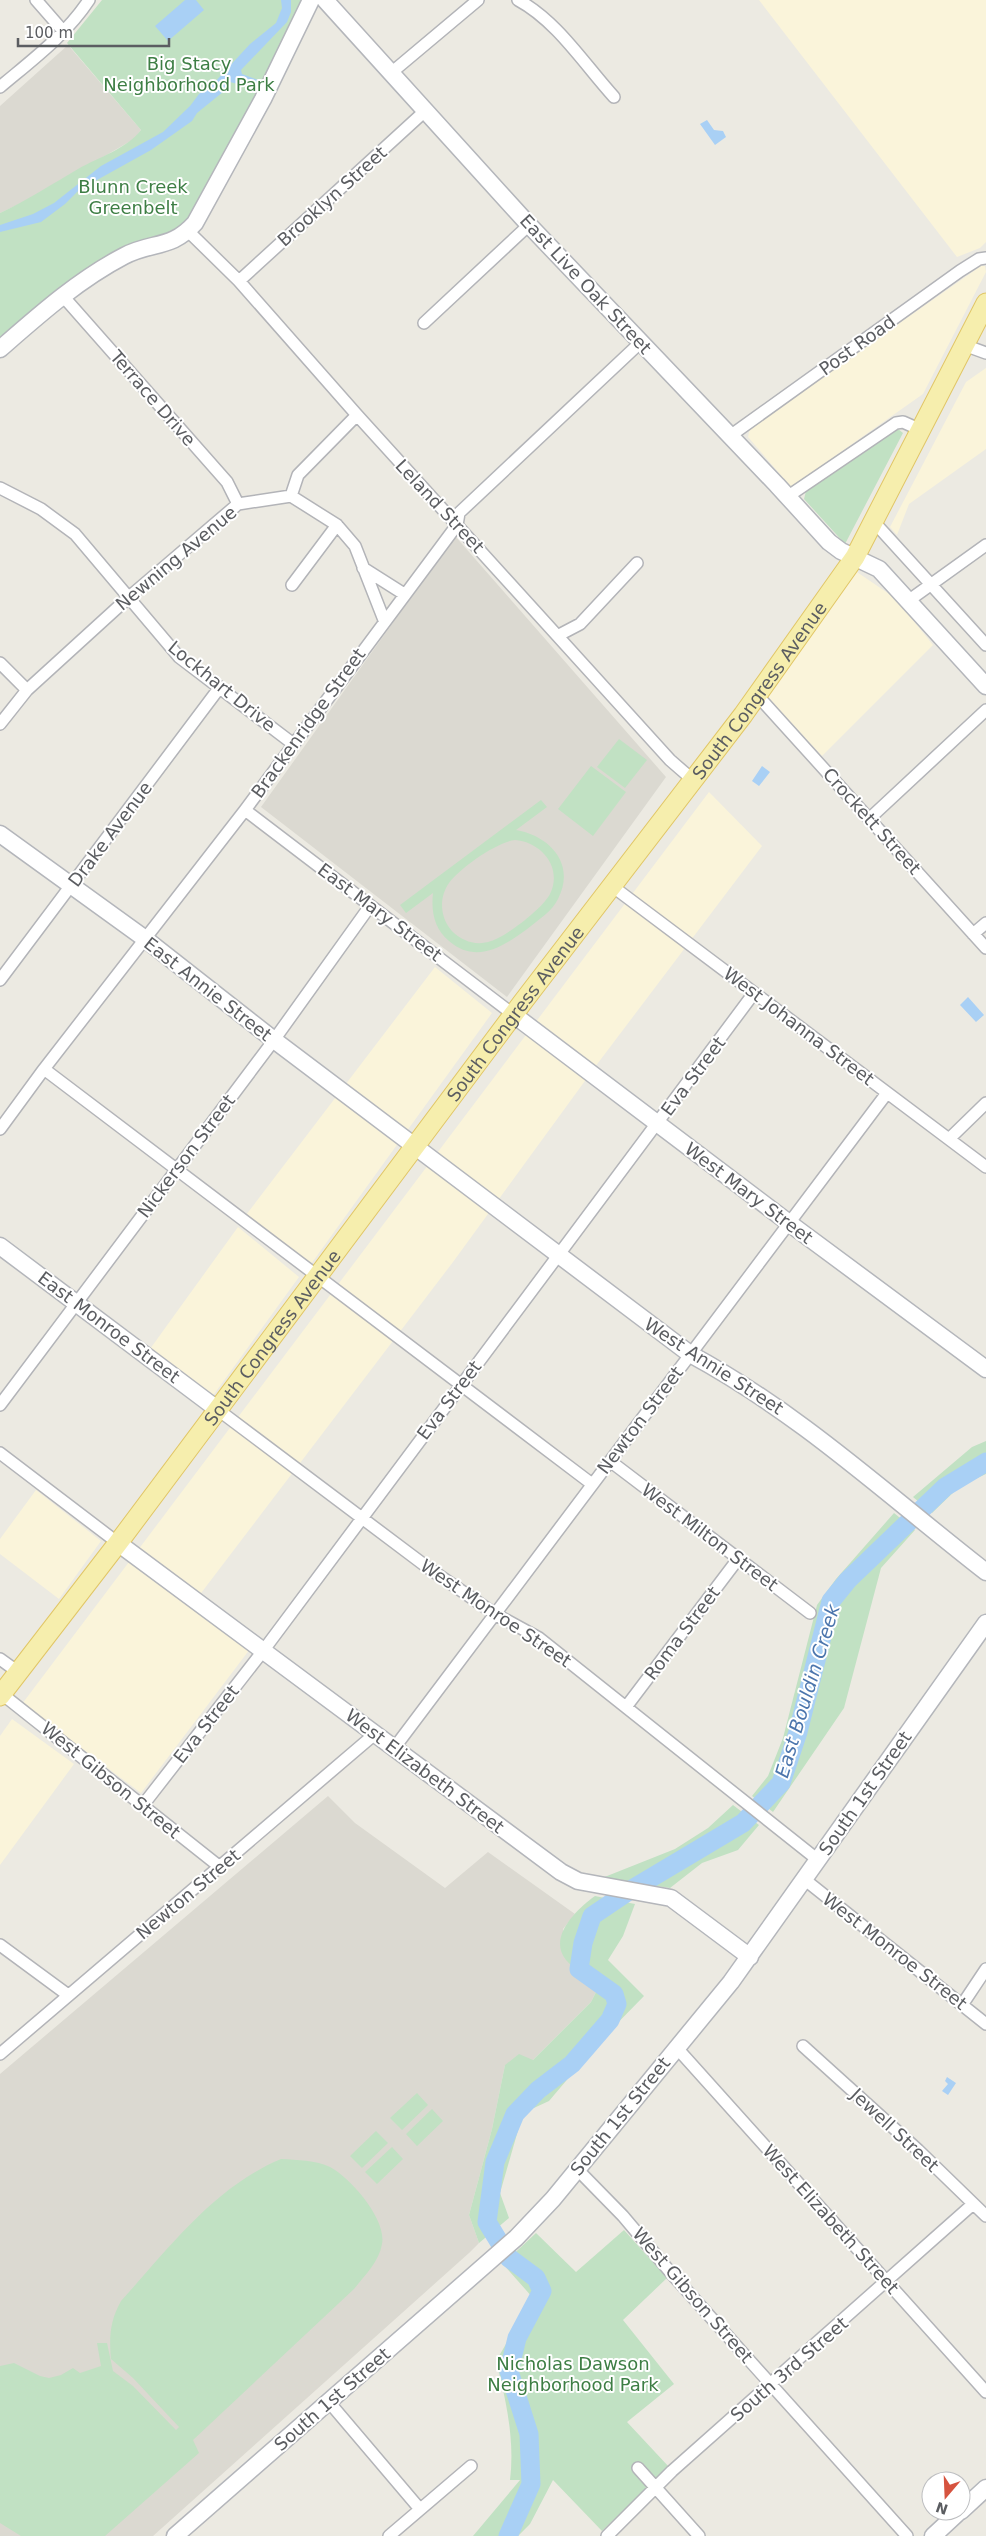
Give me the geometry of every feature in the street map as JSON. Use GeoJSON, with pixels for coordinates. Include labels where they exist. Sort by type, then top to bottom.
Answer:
{"type":"FeatureCollection","features":[{"type":"Feature","properties":{"kind":"main road","name":"South Congress Avenue"},"geometry":{"type":"LineString","coordinates":[[1,1695],[118,1543],[414,1146],[757,695],[855,557],[986,303]]}},
{"type":"Feature","properties":{"kind":"street"},"geometry":{"type":"LineString","coordinates":[[36,0],[64,32]]}},
{"type":"Feature","properties":{"kind":"street"},"geometry":{"type":"LineString","coordinates":[[0,87],[64,32],[77,19],[89,0]]}},
{"type":"Feature","properties":{"kind":"street"},"geometry":{"type":"LineString","coordinates":[[0,349],[62,295],[124,256],[178,239],[188,232],[263,99],[311,0]]}},
{"type":"Feature","properties":{"kind":"street","name":"East Live Oak Street"},"geometry":{"type":"LineString","coordinates":[[325,0],[529,225],[829,542],[879,569],[986,686]]}},
{"type":"Feature","properties":{"kind":"street"},"geometry":{"type":"LineString","coordinates":[[391,73],[478,0]]}},
{"type":"Feature","properties":{"kind":"street"},"geometry":{"type":"LineString","coordinates":[[518,0],[535,9],[551,24],[614,97]]}},
{"type":"Feature","properties":{"kind":"street","name":"Brooklyn Street"},"geometry":{"type":"LineString","coordinates":[[239,281],[425,111]]}},
{"type":"Feature","properties":{"kind":"street"},"geometry":{"type":"LineString","coordinates":[[424,323],[529,225]]}},
{"type":"Feature","properties":{"kind":"street","name":"Leland Street"},"geometry":{"type":"LineString","coordinates":[[188,232],[239,281],[456,525],[559,635],[670,760],[693,780]]}},
{"type":"Feature","properties":{"kind":"street","name":"Post Road"},"geometry":{"type":"LineString","coordinates":[[730,436],[938,286],[979,259],[986,258]]}},
{"type":"Feature","properties":{"kind":"street","name":"Terrace Drive"},"geometry":{"type":"LineString","coordinates":[[62,295],[227,482],[238,504]]}},
{"type":"Feature","properties":{"kind":"street","name":"Brackenridge Street"},"geometry":{"type":"LineString","coordinates":[[0,1129],[144,938],[245,810],[292,743],[456,525],[459,513],[641,342]]}},
{"type":"Feature","properties":{"kind":"street"},"geometry":{"type":"LineString","coordinates":[[964,345],[986,353]]}},
{"type":"Feature","properties":{"kind":"street"},"geometry":{"type":"LineString","coordinates":[[357,415],[298,475],[291,496],[337,525],[354,546],[384,620]]}},
{"type":"Feature","properties":{"kind":"street"},"geometry":{"type":"LineString","coordinates":[[787,497],[896,423],[902,422],[920,430]]}},
{"type":"Feature","properties":{"kind":"street","name":"Lockhart Drive"},"geometry":{"type":"LineString","coordinates":[[0,488],[41,509],[75,534],[179,657],[292,743]]}},
{"type":"Feature","properties":{"kind":"street","name":"Newning Avenue"},"geometry":{"type":"LineString","coordinates":[[0,724],[27,690],[128,598],[238,504],[291,496]]}},
{"type":"Feature","properties":{"kind":"street"},"geometry":{"type":"LineString","coordinates":[[874,522],[986,645]]}},
{"type":"Feature","properties":{"kind":"street"},"geometry":{"type":"LineString","coordinates":[[292,585],[337,525]]}},
{"type":"Feature","properties":{"kind":"street"},"geometry":{"type":"LineString","coordinates":[[908,601],[986,545]]}},
{"type":"Feature","properties":{"kind":"street"},"geometry":{"type":"LineString","coordinates":[[559,635],[580,624],[637,563]]}},
{"type":"Feature","properties":{"kind":"street"},"geometry":{"type":"LineString","coordinates":[[363,568],[404,594]]}},
{"type":"Feature","properties":{"kind":"street"},"geometry":{"type":"LineString","coordinates":[[0,663],[27,690]]}},
{"type":"Feature","properties":{"kind":"street","name":"Drake Avenue"},"geometry":{"type":"LineString","coordinates":[[0,980],[220,688]]}},
{"type":"Feature","properties":{"kind":"street","name":"Crockett Street"},"geometry":{"type":"LineString","coordinates":[[757,695],[986,948]]}},
{"type":"Feature","properties":{"kind":"street"},"geometry":{"type":"LineString","coordinates":[[869,819],[986,710]]}},
{"type":"Feature","properties":{"kind":"street","name":"East Mary Street"},"geometry":{"type":"LineString","coordinates":[[245,810],[514,1015]]}},
{"type":"Feature","properties":{"kind":"street","name":"East Annie Street"},"geometry":{"type":"LineString","coordinates":[[0,834],[144,938],[414,1146]]}},
{"type":"Feature","properties":{"kind":"street","name":"West Johanna Street"},"geometry":{"type":"LineString","coordinates":[[612,886],[986,1167]]}},
{"type":"Feature","properties":{"kind":"street","name":"Nickerson Street"},"geometry":{"type":"LineString","coordinates":[[0,1405],[274,1040],[370,906]]}},
{"type":"Feature","properties":{"kind":"street"},"geometry":{"type":"LineString","coordinates":[[973,934],[986,923]]}},
{"type":"Feature","properties":{"kind":"street","name":"Eva Street"},"geometry":{"type":"LineString","coordinates":[[143,1805],[263,1651],[754,993]]}},
{"type":"Feature","properties":{"kind":"street","name":"West Mary Street"},"geometry":{"type":"LineString","coordinates":[[514,1015],[788,1223],[986,1369]]}},
{"type":"Feature","properties":{"kind":"street"},"geometry":{"type":"LineString","coordinates":[[44,1069],[592,1484]]}},
{"type":"Feature","properties":{"kind":"street","name":"Newton Street"},"geometry":{"type":"LineString","coordinates":[[395,1748],[887,1092]]}},
{"type":"Feature","properties":{"kind":"street"},"geometry":{"type":"LineString","coordinates":[[949,1139],[986,1103]]}},
{"type":"Feature","properties":{"kind":"street","name":"West Annie Street"},"geometry":{"type":"LineString","coordinates":[[414,1146],[690,1354],[738,1380],[775,1404],[860,1468],[904,1508],[986,1572]]}},
{"type":"Feature","properties":{"kind":"street","name":"East Monroe Street"},"geometry":{"type":"LineString","coordinates":[[0,1246],[217,1409]]}},
{"type":"Feature","properties":{"kind":"street","name":"West Monroe Street"},"geometry":{"type":"LineString","coordinates":[[217,1409],[361,1518],[495,1614],[539,1638],[818,1860]]}},
{"type":"Feature","properties":{"kind":"street"},"geometry":{"type":"LineString","coordinates":[[0,1453],[118,1543]]}},
{"type":"Feature","properties":{"kind":"street","name":"West Milton Street"},"geometry":{"type":"LineString","coordinates":[[610,1461],[810,1613]]}},
{"type":"Feature","properties":{"kind":"street","name":"West Elizabeth Street"},"geometry":{"type":"LineString","coordinates":[[118,1543],[561,1872],[578,1881],[599,1886],[671,1898],[750,1957]]}},
{"type":"Feature","properties":{"kind":"street","name":"Roma Street"},"geometry":{"type":"LineString","coordinates":[[626,1707],[738,1559]]}},
{"type":"Feature","properties":{"kind":"street","name":"South 1st Street"},"geometry":{"type":"LineString","coordinates":[[175,2536],[516,2238],[553,2198],[750,1957],[986,1623]]}},
{"type":"Feature","properties":{"kind":"street"},"geometry":{"type":"LineString","coordinates":[[0,1659],[18,1672]]}},
{"type":"Feature","properties":{"kind":"street","name":"West Gibson Street"},"geometry":{"type":"LineString","coordinates":[[1,1695],[220,1867]]}},
{"type":"Feature","properties":{"kind":"street","name":"Newton Street"},"geometry":{"type":"LineString","coordinates":[[0,2054],[376,1734]]}},
{"type":"Feature","properties":{"kind":"street","name":"West Monroe Street"},"geometry":{"type":"LineString","coordinates":[[804,1879],[986,2024]]}},
{"type":"Feature","properties":{"kind":"street"},"geometry":{"type":"LineString","coordinates":[[0,1945],[68,1995]]}},
{"type":"Feature","properties":{"kind":"street"},"geometry":{"type":"LineString","coordinates":[[962,2005],[986,1970]]}},
{"type":"Feature","properties":{"kind":"street","name":"Jewell Street"},"geometry":{"type":"LineString","coordinates":[[803,2046],[918,2150],[986,2216]]}},
{"type":"Feature","properties":{"kind":"street","name":"West Elizabeth Street"},"geometry":{"type":"LineString","coordinates":[[676,2047],[986,2392]]}},
{"type":"Feature","properties":{"kind":"street","name":"West Gibson Street"},"geometry":{"type":"LineString","coordinates":[[577,2169],[623,2216],[671,2273],[907,2536]]}},
{"type":"Feature","properties":{"kind":"street","name":"South 3rd Street"},"geometry":{"type":"LineString","coordinates":[[607,2536],[655,2488],[973,2204]]}},
{"type":"Feature","properties":{"kind":"street"},"geometry":{"type":"LineString","coordinates":[[329,2402],[419,2508]]}},
{"type":"Feature","properties":{"kind":"street"},"geometry":{"type":"LineString","coordinates":[[388,2536],[471,2466]]}},
{"type":"Feature","properties":{"kind":"street"},"geometry":{"type":"LineString","coordinates":[[638,2468],[699,2536]]}},
{"type":"Feature","properties":{"kind":"street"},"geometry":{"type":"LineString","coordinates":[[971,2502],[986,2488]]}},
{"type":"Feature","properties":{"kind":"street"},"geometry":{"type":"LineString","coordinates":[[933,2536],[950,2521]]}},
{"type":"Feature","properties":{"kind":"shaded area"},"geometry":{"type":"Polygon","coordinates":[[[759,0],[986,0],[986,242],[980,248],[957,257],[759,0]]]}},
{"type":"Feature","properties":{"kind":"shaded area"},"geometry":{"type":"Polygon","coordinates":[[[68,45],[141,130],[134,139],[32,198],[0,213],[0,106],[68,45]]]}},
{"type":"Feature","properties":{"kind":"shaded area"},"geometry":{"type":"Polygon","coordinates":[[[981,266],[985,266],[986,272],[923,394],[791,487],[748,437],[750,428],[981,266]]]}},
{"type":"Feature","properties":{"kind":"shaded area"},"geometry":{"type":"Polygon","coordinates":[[[986,368],[986,449],[909,504],[897,535],[890,527],[966,382],[986,368]]]}},
{"type":"Feature","properties":{"kind":"shaded area"},"geometry":{"type":"Polygon","coordinates":[[[455,536],[666,777],[507,997],[261,807],[455,536]]]}},
{"type":"Feature","properties":{"kind":"shaded area"},"geometry":{"type":"Polygon","coordinates":[[[851,568],[895,598],[933,645],[822,756],[767,696],[851,568]]]}},
{"type":"Feature","properties":{"kind":"shaded area"},"geometry":{"type":"Polygon","coordinates":[[[709,792],[762,846],[598,1063],[453,1262],[192,1605],[250,1649],[141,1793],[22,1704],[709,792]]]}},
{"type":"Feature","properties":{"kind":"shaded area"},"geometry":{"type":"Polygon","coordinates":[[[435,967],[492,1013],[311,1264],[246,1215],[435,967]]]}},
{"type":"Feature","properties":{"kind":"shaded area"},"geometry":{"type":"Polygon","coordinates":[[[238,1227],[299,1277],[212,1397],[150,1349],[238,1227]]]}},
{"type":"Feature","properties":{"kind":"shaded area"},"geometry":{"type":"Polygon","coordinates":[[[36,1490],[101,1541],[59,1599],[0,1554],[0,1539],[36,1490]]]}},
{"type":"Feature","properties":{"kind":"shaded area"},"geometry":{"type":"Polygon","coordinates":[[[12,1719],[74,1764],[0,1865],[0,1736],[12,1719]]]}},
{"type":"Feature","properties":{"kind":"shaded area"},"geometry":{"type":"Polygon","coordinates":[[[328,1796],[355,1823],[445,1888],[488,1852],[575,1914],[563,1929],[565,1958],[598,1988],[591,2002],[533,2060],[505,2065],[492,2129],[469,2215],[479,2243],[469,2253],[153,2536],[0,2536],[0,2074],[328,1796]]]}},
{"type":"Feature","properties":{"kind":"green space"},"geometry":{"type":"Polygon","coordinates":[[[102,0],[303,0],[252,112],[186,226],[165,238],[126,249],[92,268],[44,302],[0,339],[0,213],[78,169],[120,148],[141,130],[67,43],[102,0]]]}},
{"type":"Feature","properties":{"kind":"green space"},"geometry":{"type":"Polygon","coordinates":[[[898,429],[903,433],[845,544],[804,499],[806,491],[898,429]]]}},
{"type":"Feature","properties":{"kind":"green space"},"geometry":{"type":"Polygon","coordinates":[[[619,739],[647,760],[625,788],[597,767],[619,739]]]}},
{"type":"Feature","properties":{"kind":"green space"},"geometry":{"type":"Polygon","coordinates":[[[591,766],[626,792],[593,836],[558,809],[591,766]]]}},
{"type":"Feature","properties":{"kind":"green space"},"geometry":{"type":"Polygon","coordinates":[[[541,800],[547,807],[516,830],[539,838],[549,845],[562,863],[564,874],[563,886],[556,903],[549,911],[512,939],[492,950],[471,952],[449,941],[440,931],[433,913],[433,893],[406,913],[400,905],[541,800]],[[515,840],[499,845],[461,870],[449,883],[442,899],[443,916],[457,936],[475,943],[491,941],[515,928],[546,900],[550,894],[554,874],[547,858],[541,851],[525,842],[515,840]]]}},
{"type":"Feature","properties":{"kind":"green space"},"geometry":{"type":"Polygon","coordinates":[[[986,1441],[986,1474],[960,1486],[932,1513],[913,1497],[972,1447],[986,1441]]]}},
{"type":"Feature","properties":{"kind":"green space"},"geometry":{"type":"Polygon","coordinates":[[[894,1513],[915,1530],[881,1568],[844,1708],[773,1812],[752,1796],[768,1776],[783,1738],[817,1605],[836,1579],[894,1513]]]}},
{"type":"Feature","properties":{"kind":"green space"},"geometry":{"type":"Polygon","coordinates":[[[733,1805],[759,1825],[738,1850],[702,1863],[670,1888],[602,1878],[675,1849],[708,1828],[733,1805]]]}},
{"type":"Feature","properties":{"kind":"green space"},"geometry":{"type":"Polygon","coordinates":[[[595,1896],[635,1904],[623,1936],[608,1960],[644,1996],[599,2042],[549,2101],[523,2113],[500,2193],[509,2218],[479,2243],[469,2215],[492,2129],[505,2065],[519,2054],[533,2060],[591,2002],[598,1988],[566,1960],[561,1951],[560,1942],[562,1933],[573,1915],[595,1896]]]}},
{"type":"Feature","properties":{"kind":"green space"},"geometry":{"type":"Polygon","coordinates":[[[417,2093],[428,2105],[402,2130],[390,2118],[417,2093]]]}},
{"type":"Feature","properties":{"kind":"green space"},"geometry":{"type":"Polygon","coordinates":[[[432,2109],[443,2121],[417,2146],[406,2134],[432,2109]]]}},
{"type":"Feature","properties":{"kind":"green space"},"geometry":{"type":"Polygon","coordinates":[[[376,2131],[388,2143],[362,2168],[350,2156],[376,2131]]]}},
{"type":"Feature","properties":{"kind":"green space"},"geometry":{"type":"Polygon","coordinates":[[[392,2147],[403,2159],[377,2184],[365,2172],[392,2147]]]}},
{"type":"Feature","properties":{"kind":"green space"},"geometry":{"type":"Polygon","coordinates":[[[281,2159],[313,2162],[330,2167],[348,2180],[366,2201],[379,2223],[382,2234],[382,2244],[378,2257],[367,2273],[354,2289],[193,2440],[199,2453],[105,2536],[21,2536],[0,2523],[0,2366],[14,2363],[40,2376],[49,2378],[61,2375],[73,2368],[80,2373],[101,2366],[97,2343],[107,2343],[113,2371],[133,2386],[176,2430],[179,2427],[133,2378],[111,2359],[110,2336],[112,2322],[121,2301],[194,2221],[234,2186],[257,2171],[281,2159]]]}},
{"type":"Feature","properties":{"kind":"green space","name":"Nicholas Dawson Neighborhood Park"},"geometry":{"type":"Polygon","coordinates":[[[624,2230],[667,2278],[623,2320],[674,2384],[627,2422],[669,2467],[602,2531],[553,2480],[530,2524],[518,2536],[473,2536],[520,2480],[510,2480],[510,2435],[506,2405],[496,2361],[533,2298],[503,2264],[536,2233],[576,2272],[624,2230]]]}},
{"type":"Feature","properties":{"kind":"water"},"geometry":{"type":"Polygon","coordinates":[[[185,0],[196,0],[204,10],[168,41],[155,26],[185,0]]]}},
{"type":"Feature","properties":{"kind":"water"},"geometry":{"type":"Polygon","coordinates":[[[281,0],[291,0],[291,12],[287,22],[241,70],[242,74],[261,81],[257,89],[230,82],[223,92],[197,113],[192,121],[151,150],[79,190],[65,204],[41,222],[0,232],[0,225],[33,214],[54,203],[101,166],[163,132],[190,106],[199,94],[214,83],[250,44],[276,23],[282,8],[281,0]]]}},
{"type":"Feature","properties":{"kind":"water"},"geometry":{"type":"Polygon","coordinates":[[[707,120],[714,130],[723,131],[726,137],[715,145],[700,124],[707,120]]]}},
{"type":"Feature","properties":{"kind":"water"},"geometry":{"type":"Polygon","coordinates":[[[762,766],[770,772],[759,786],[752,781],[762,766]]]}},
{"type":"Feature","properties":{"kind":"water"},"geometry":{"type":"Polygon","coordinates":[[[968,997],[984,1015],[976,1022],[960,1005],[968,997]]]}},
{"type":"Feature","properties":{"kind":"water"},"geometry":{"type":"Polygon","coordinates":[[[947,2077],[956,2083],[948,2095],[942,2091],[948,2084],[945,2081],[947,2077]]]}},
{"type":"Feature","properties":{"kind":"waterway","name":"East Bouldin Creek"},"geometry":{"type":"LineString","coordinates":[[508,2536],[531,2484],[529,2434],[509,2371],[517,2338],[542,2291],[536,2278],[509,2258],[487,2222],[495,2162],[515,2114],[538,2090],[572,2064],[610,2020],[617,2004],[614,1994],[579,1969],[583,1943],[592,1916],[629,1891],[743,1823],[781,1783],[798,1732],[831,1601],[848,1580],[945,1487],[986,1462]]}},
{"type":"Feature","properties":{"kind":"park label","name":"Big Stacy Neighborhood Park"},"geometry":{"type":"Point","coordinates":[189,73]}},
{"type":"Feature","properties":{"kind":"park label","name":"Blunn Creek Greenbelt"},"geometry":{"type":"Point","coordinates":[133,196]}}]}
